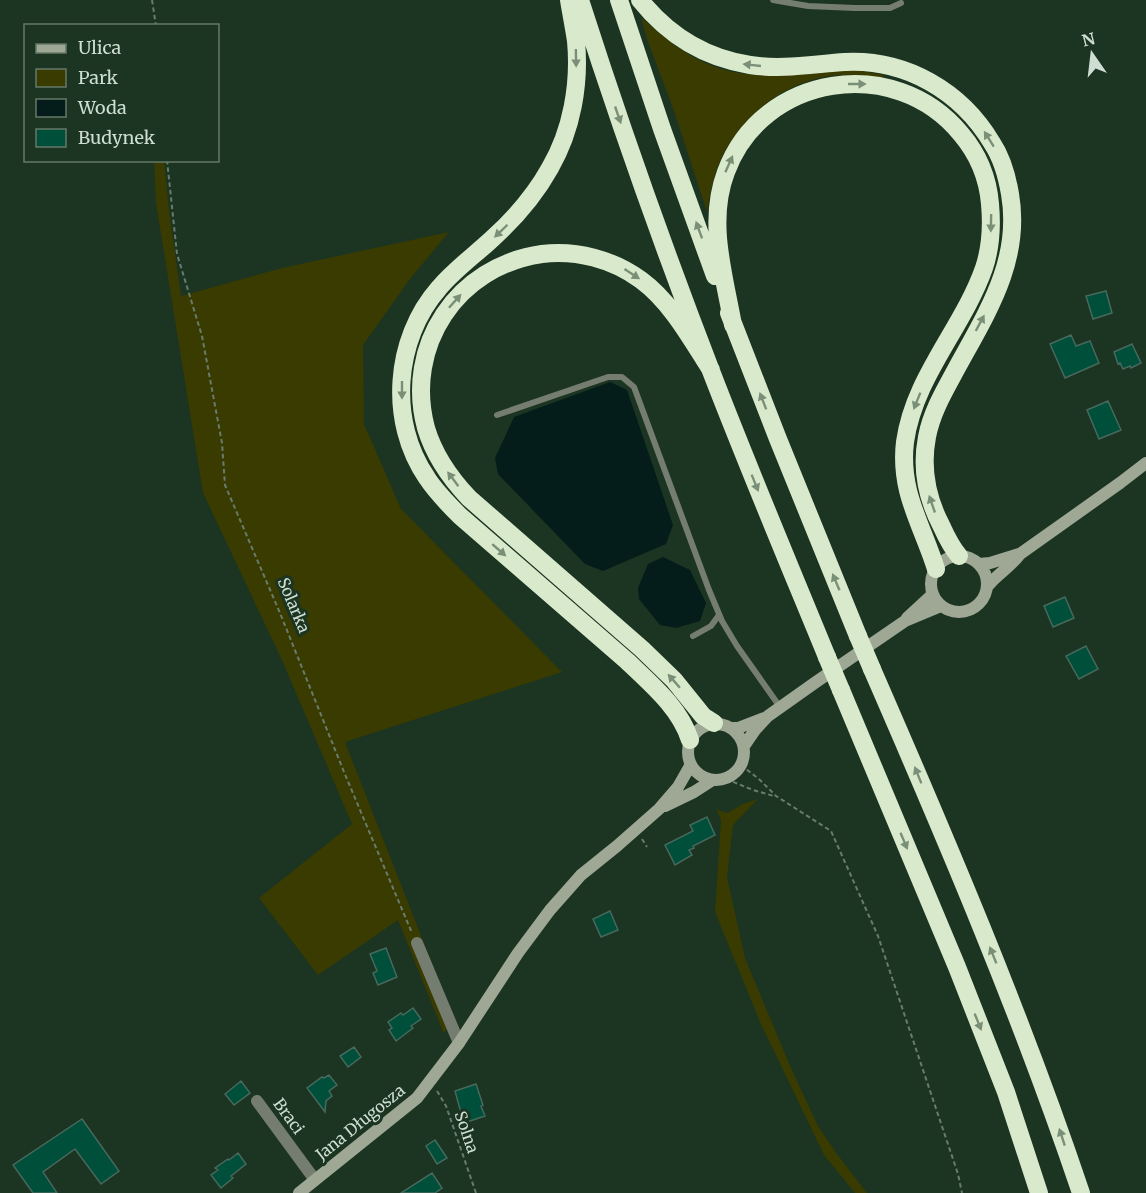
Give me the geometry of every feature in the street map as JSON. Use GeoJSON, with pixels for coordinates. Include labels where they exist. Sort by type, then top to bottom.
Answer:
{"type":"FeatureCollection","features":[{"type":"Feature","properties":{"kind":"highway"},"geometry":{"type":"LineString","coordinates":[[569,0],[575,39],[576,71],[573,104],[564,137],[550,168],[534,195],[508,224],[447,279],[420,316],[404,360],[401,392],[404,423],[419,466],[444,500],[644,677],[683,723],[690,740]]}},
{"type":"Feature","properties":{"kind":"highway"},"geometry":{"type":"LineString","coordinates":[[580,0],[639,174],[711,370],[788,563],[957,967],[1002,1082],[1039,1193]]}},
{"type":"Feature","properties":{"kind":"highway"},"geometry":{"type":"LineString","coordinates":[[619,0],[733,325],[858,636],[994,957],[1055,1116],[1081,1193]]}},
{"type":"Feature","properties":{"kind":"highway"},"geometry":{"type":"LineString","coordinates":[[640,0],[670,31],[690,45],[730,61],[779,66],[866,63],[886,65],[922,77],[954,97],[982,127],[994,145],[1008,181],[1012,202],[1012,238],[1008,260],[996,294],[940,399],[932,418],[925,453],[925,472],[934,512],[959,556]]}},
{"type":"Feature","properties":{"kind":"highway"},"geometry":{"type":"LineString","coordinates":[[733,325],[717,236],[716,219],[719,198],[725,172],[736,150],[766,114],[800,94],[823,87],[867,84],[894,89],[924,102],[962,134],[984,172],[989,193],[992,218],[988,253],[978,284],[922,388],[908,425],[905,444],[904,466],[907,488],[913,511],[936,569]]}},
{"type":"Feature","properties":{"kind":"highway"},"geometry":{"type":"LineString","coordinates":[[711,370],[667,306],[643,281],[626,270],[595,257],[550,253],[534,255],[505,264],[483,275],[460,295],[439,322],[432,336],[424,361],[421,390],[423,414],[430,440],[443,466],[458,486],[642,649],[674,680],[703,716],[723,726]]}},
{"type":"Feature","properties":{"kind":"street"},"geometry":{"type":"LineString","coordinates":[[988,586],[979,564],[959,556],[943,562],[936,569],[932,580],[933,594],[942,606],[956,612],[970,610],[982,600],[994,578],[1009,567],[1020,554],[1146,463]]}},
{"type":"Feature","properties":{"kind":"street"},"geometry":{"type":"LineString","coordinates":[[979,564],[1020,554]]}},
{"type":"Feature","properties":{"kind":"street"},"geometry":{"type":"LineString","coordinates":[[744,746],[768,716],[905,621],[933,594]]}},
{"type":"Feature","properties":{"kind":"street"},"geometry":{"type":"LineString","coordinates":[[905,621],[942,606]]}},
{"type":"Feature","properties":{"kind":"street"},"geometry":{"type":"LineString","coordinates":[[711,781],[696,774],[690,766],[688,746],[697,731],[705,726],[738,728],[768,716]]}},
{"type":"Feature","properties":{"kind":"street"},"geometry":{"type":"LineString","coordinates":[[659,809],[711,781],[726,779],[733,775],[741,765],[744,746],[739,736],[723,726]]}},
{"type":"Feature","properties":{"kind":"street"},"geometry":{"type":"LineString","coordinates":[[659,809],[678,787],[690,766]]}},
{"type":"Feature","properties":{"kind":"street","name":"Jana Długosza"},"geometry":{"type":"LineString","coordinates":[[299,1193],[417,1098],[459,1043],[518,952],[550,910],[580,875],[659,809]]}},
{"type":"Feature","properties":{"kind":"street"},"geometry":{"type":"LineString","coordinates":[[417,944],[459,1043]]}},
{"type":"Feature","properties":{"kind":"street","name":"Braci"},"geometry":{"type":"LineString","coordinates":[[257,1101],[315,1180]]}},
{"type":"Feature","properties":{"kind":"lane"},"geometry":{"type":"LineString","coordinates":[[773,0],[808,6],[855,8],[891,8],[901,3]]}},
{"type":"Feature","properties":{"kind":"lane"},"geometry":{"type":"LineString","coordinates":[[497,415],[608,377],[622,377],[634,387],[719,615],[737,646],[780,707]]}},
{"type":"Feature","properties":{"kind":"lane"},"geometry":{"type":"LineString","coordinates":[[693,636],[711,626],[719,615]]}},
{"type":"Feature","properties":{"kind":"path"},"geometry":{"type":"LineString","coordinates":[[152,0],[156,24]]}},
{"type":"Feature","properties":{"kind":"path","name":"Solarka"},"geometry":{"type":"LineString","coordinates":[[167,162],[177,255],[202,336],[222,443],[225,485],[417,944]]}},
{"type":"Feature","properties":{"kind":"path"},"geometry":{"type":"LineString","coordinates":[[741,765],[776,796],[831,831],[878,936],[958,1174],[962,1193]]}},
{"type":"Feature","properties":{"kind":"path"},"geometry":{"type":"LineString","coordinates":[[726,779],[776,796]]}},
{"type":"Feature","properties":{"kind":"path","name":"Solna"},"geometry":{"type":"LineString","coordinates":[[430,1081],[446,1106],[476,1193]]}},
{"type":"Feature","properties":{"kind":"green space"},"geometry":{"type":"Polygon","coordinates":[[[641,17],[680,49],[724,70],[757,75],[849,70],[885,75],[881,78],[853,75],[829,76],[791,88],[773,98],[743,125],[721,159],[707,212],[641,17]]]}},
{"type":"Feature","properties":{"kind":"green space"},"geometry":{"type":"Polygon","coordinates":[[[154,162],[164,162],[181,296],[282,268],[449,232],[410,279],[363,345],[364,424],[401,509],[562,672],[345,742],[453,1017],[444,1034],[398,920],[318,975],[259,898],[352,824],[281,658],[203,493],[156,203],[154,162]]]}},
{"type":"Feature","properties":{"kind":"green space"},"geometry":{"type":"Polygon","coordinates":[[[758,799],[733,825],[727,877],[745,958],[818,1126],[867,1193],[855,1193],[824,1155],[760,1022],[715,912],[721,820],[716,809],[727,813],[758,799]]]}},
{"type":"Feature","properties":{"kind":"water"},"geometry":{"type":"Polygon","coordinates":[[[610,382],[627,390],[673,525],[666,544],[603,571],[585,564],[498,474],[495,458],[514,417],[610,382]]]}},
{"type":"Feature","properties":{"kind":"water"},"geometry":{"type":"Polygon","coordinates":[[[663,557],[690,570],[706,603],[700,621],[676,628],[660,625],[639,599],[638,588],[648,564],[663,557]]]}},
{"type":"Feature","properties":{"kind":"building"},"geometry":{"type":"Polygon","coordinates":[[[1106,291],[1112,313],[1093,319],[1086,296],[1106,291]]]}},
{"type":"Feature","properties":{"kind":"building"},"geometry":{"type":"Polygon","coordinates":[[[1071,335],[1076,346],[1090,341],[1099,363],[1065,378],[1050,344],[1071,335]]]}},
{"type":"Feature","properties":{"kind":"building"},"geometry":{"type":"Polygon","coordinates":[[[1132,344],[1141,363],[1123,369],[1120,363],[1118,364],[1114,352],[1132,344]]]}},
{"type":"Feature","properties":{"kind":"building"},"geometry":{"type":"Polygon","coordinates":[[[1108,401],[1121,430],[1099,439],[1087,410],[1108,401]]]}},
{"type":"Feature","properties":{"kind":"building"},"geometry":{"type":"Polygon","coordinates":[[[1065,597],[1074,618],[1053,627],[1044,606],[1065,597]]]}},
{"type":"Feature","properties":{"kind":"building"},"geometry":{"type":"Polygon","coordinates":[[[1086,646],[1098,669],[1079,679],[1066,656],[1086,646]]]}},
{"type":"Feature","properties":{"kind":"building"},"geometry":{"type":"Polygon","coordinates":[[[707,817],[715,835],[693,846],[694,848],[689,850],[692,855],[675,865],[665,845],[693,831],[690,825],[707,817]]]}},
{"type":"Feature","properties":{"kind":"building"},"geometry":{"type":"Polygon","coordinates":[[[610,911],[618,930],[601,937],[593,919],[610,911]]]}},
{"type":"Feature","properties":{"kind":"building"},"geometry":{"type":"Polygon","coordinates":[[[386,948],[397,977],[378,985],[373,973],[377,971],[370,954],[386,948]]]}},
{"type":"Feature","properties":{"kind":"building"},"geometry":{"type":"Polygon","coordinates":[[[413,1008],[421,1019],[396,1041],[389,1030],[392,1028],[388,1022],[413,1008]]]}},
{"type":"Feature","properties":{"kind":"building"},"geometry":{"type":"Polygon","coordinates":[[[354,1047],[361,1057],[348,1067],[340,1056],[354,1047]]]}},
{"type":"Feature","properties":{"kind":"building"},"geometry":{"type":"Polygon","coordinates":[[[329,1075],[337,1085],[329,1091],[332,1096],[326,1101],[325,1112],[307,1088],[322,1077],[329,1075]]]}},
{"type":"Feature","properties":{"kind":"building"},"geometry":{"type":"Polygon","coordinates":[[[241,1081],[250,1093],[234,1105],[225,1094],[241,1081]]]}},
{"type":"Feature","properties":{"kind":"building"},"geometry":{"type":"Polygon","coordinates":[[[476,1084],[485,1116],[467,1122],[463,1112],[461,1113],[455,1091],[476,1084]]]}},
{"type":"Feature","properties":{"kind":"building"},"geometry":{"type":"Polygon","coordinates":[[[82,1119],[119,1171],[101,1184],[75,1149],[43,1172],[57,1193],[33,1193],[13,1165],[82,1119]]]}},
{"type":"Feature","properties":{"kind":"building"},"geometry":{"type":"Polygon","coordinates":[[[435,1140],[447,1158],[437,1164],[426,1146],[435,1140]]]}},
{"type":"Feature","properties":{"kind":"building"},"geometry":{"type":"Polygon","coordinates":[[[238,1153],[246,1164],[221,1188],[211,1175],[218,1170],[215,1168],[238,1153]]]}},
{"type":"Feature","properties":{"kind":"building"},"geometry":{"type":"Polygon","coordinates":[[[432,1173],[442,1188],[435,1193],[401,1193],[432,1173]]]}}]}
